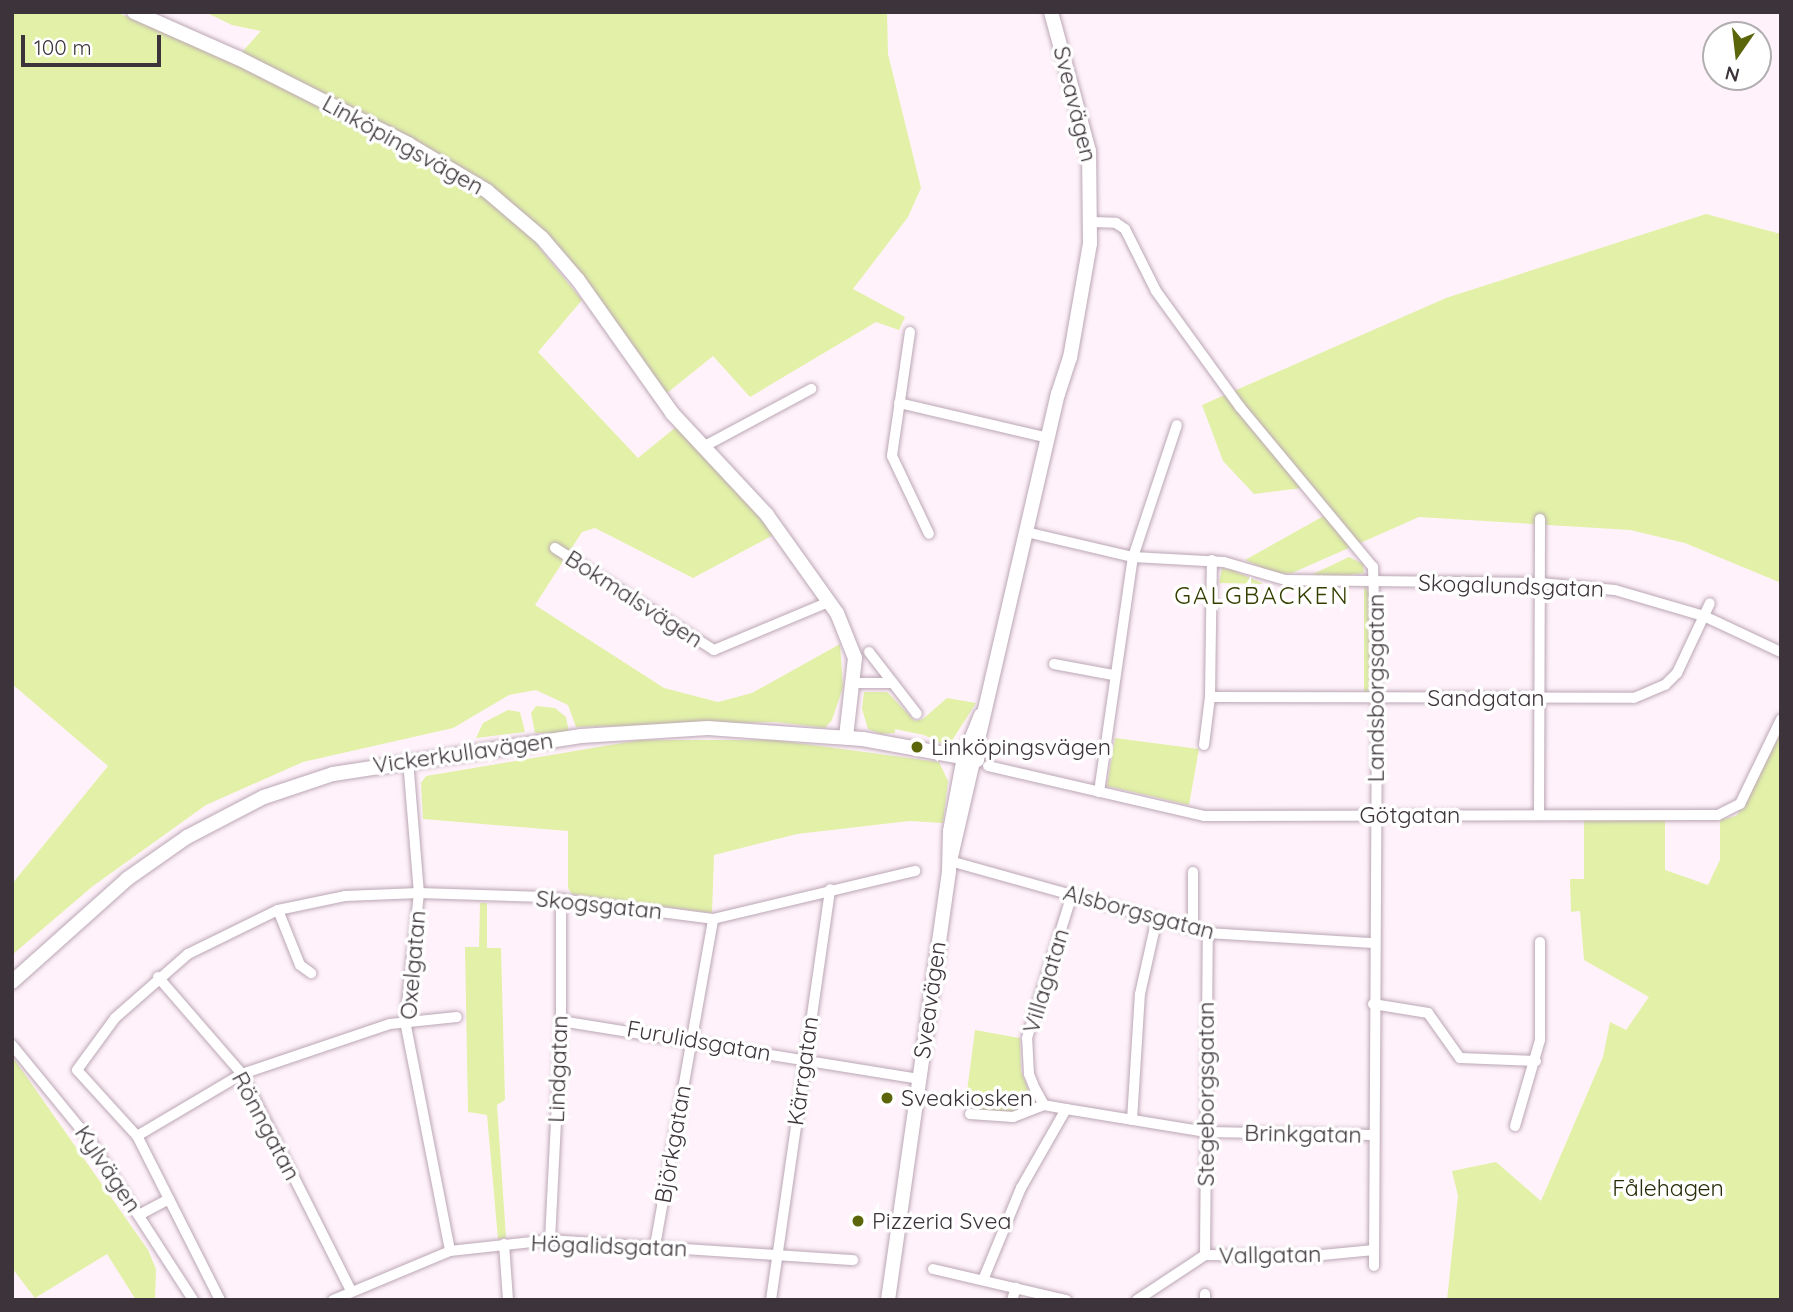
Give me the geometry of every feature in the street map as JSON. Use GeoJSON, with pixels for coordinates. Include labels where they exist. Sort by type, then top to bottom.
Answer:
{"type":"FeatureCollection","features":[{"type":"Feature","properties":{"kind":"main road","name":"Linköpingsvägen"},"geometry":{"type":"LineString","coordinates":[[134,12],[238,58],[408,144],[506,205],[570,270],[672,413],[767,515],[830,602],[853,644],[855,683],[846,737]]}},
{"type":"Feature","properties":{"kind":"main road","name":"Sveavägen"},"geometry":{"type":"LineString","coordinates":[[888,1300],[950,862],[950,831],[976,761],[986,705],[1058,394],[1068,370],[1093,222],[1086,130],[1051,12]]}},
{"type":"Feature","properties":{"kind":"main road","name":"Vickerkullavägen"},"geometry":{"type":"LineString","coordinates":[[12,982],[127,879],[187,837],[298,784],[408,760],[581,736],[663,730],[752,729],[846,737],[976,761]]}},
{"type":"Feature","properties":{"kind":"main road","name":"Sveavägen"},"geometry":{"type":"LineString","coordinates":[[894,1264],[895,1300]]}},
{"type":"Feature","properties":{"kind":"street","name":"Landsborgsgatan"},"geometry":{"type":"LineString","coordinates":[[1093,222],[1116,223],[1125,229],[1156,291],[1240,407],[1367,556],[1376,581],[1374,1266]]}},
{"type":"Feature","properties":{"kind":"street"},"geometry":{"type":"LineString","coordinates":[[910,332],[892,456],[929,534]]}},
{"type":"Feature","properties":{"kind":"street"},"geometry":{"type":"LineString","coordinates":[[703,447],[811,389]]}},
{"type":"Feature","properties":{"kind":"street"},"geometry":{"type":"LineString","coordinates":[[899,402],[1048,438]]}},
{"type":"Feature","properties":{"kind":"street"},"geometry":{"type":"LineString","coordinates":[[1099,792],[1113,675],[1133,557],[1177,425]]}},
{"type":"Feature","properties":{"kind":"street"},"geometry":{"type":"LineString","coordinates":[[1539,814],[1540,519]]}},
{"type":"Feature","properties":{"kind":"street","name":"Skogalundsgatan"},"geometry":{"type":"LineString","coordinates":[[1026,533],[1133,557],[1212,560],[1285,580],[1540,583],[1615,590],[1704,616],[1781,652]]}},
{"type":"Feature","properties":{"kind":"street","name":"Bokmalsvägen"},"geometry":{"type":"LineString","coordinates":[[555,548],[714,650],[830,602]]}},
{"type":"Feature","properties":{"kind":"street"},"geometry":{"type":"LineString","coordinates":[[1204,745],[1210,697],[1212,560]]}},
{"type":"Feature","properties":{"kind":"street","name":"Sandgatan"},"geometry":{"type":"LineString","coordinates":[[1210,697],[1634,698],[1652,692],[1677,673],[1710,603]]}},
{"type":"Feature","properties":{"kind":"street"},"geometry":{"type":"LineString","coordinates":[[869,652],[917,714]]}},
{"type":"Feature","properties":{"kind":"street"},"geometry":{"type":"LineString","coordinates":[[1054,664],[1113,675]]}},
{"type":"Feature","properties":{"kind":"street"},"geometry":{"type":"LineString","coordinates":[[855,683],[893,683]]}},
{"type":"Feature","properties":{"kind":"street","name":"Götgatan"},"geometry":{"type":"LineString","coordinates":[[976,761],[1193,816],[1728,814],[1740,804],[1781,719]]}},
{"type":"Feature","properties":{"kind":"street","name":"Oxelgatan"},"geometry":{"type":"LineString","coordinates":[[408,760],[419,893],[405,1021],[450,1251]]}},
{"type":"Feature","properties":{"kind":"street","name":"Alsborgsgatan"},"geometry":{"type":"LineString","coordinates":[[950,862],[1208,933],[1373,943]]}},
{"type":"Feature","properties":{"kind":"street","name":"Skogsgatan"},"geometry":{"type":"LineString","coordinates":[[137,1136],[77,1067],[115,1018],[158,977],[214,939],[278,910],[345,896],[419,893],[561,899],[713,919],[830,889],[915,871]]}},
{"type":"Feature","properties":{"kind":"street"},"geometry":{"type":"LineString","coordinates":[[1193,872],[1193,929]]}},
{"type":"Feature","properties":{"kind":"street","name":"Kärrgatan"},"geometry":{"type":"LineString","coordinates":[[771,1300],[830,889]]}},
{"type":"Feature","properties":{"kind":"street","name":"Villagatan"},"geometry":{"type":"LineString","coordinates":[[1044,1105],[1029,1074],[1027,1038],[1072,894]]}},
{"type":"Feature","properties":{"kind":"street","name":"Lindgatan"},"geometry":{"type":"LineString","coordinates":[[550,1240],[561,1021],[561,899]]}},
{"type":"Feature","properties":{"kind":"street"},"geometry":{"type":"LineString","coordinates":[[278,910],[300,965],[311,973]]}},
{"type":"Feature","properties":{"kind":"street","name":"Björkgatan"},"geometry":{"type":"LineString","coordinates":[[655,1246],[713,919]]}},
{"type":"Feature","properties":{"kind":"street"},"geometry":{"type":"LineString","coordinates":[[1132,1120],[1140,993],[1157,919]]}},
{"type":"Feature","properties":{"kind":"street","name":"Stegeborgsgatan"},"geometry":{"type":"LineString","coordinates":[[1205,1255],[1208,933]]}},
{"type":"Feature","properties":{"kind":"street"},"geometry":{"type":"LineString","coordinates":[[1515,1126],[1536,1061],[1540,942]]}},
{"type":"Feature","properties":{"kind":"street","name":"Rönngatan"},"geometry":{"type":"LineString","coordinates":[[158,977],[242,1074],[351,1291]]}},
{"type":"Feature","properties":{"kind":"street"},"geometry":{"type":"LineString","coordinates":[[1373,1004],[1428,1013],[1460,1058],[1536,1061]]}},
{"type":"Feature","properties":{"kind":"street"},"geometry":{"type":"LineString","coordinates":[[220,1300],[137,1136],[242,1074],[405,1021],[457,1017]]}},
{"type":"Feature","properties":{"kind":"street","name":"Furulidsgatan"},"geometry":{"type":"LineString","coordinates":[[561,1021],[918,1079]]}},
{"type":"Feature","properties":{"kind":"street","name":"Kylvägen"},"geometry":{"type":"LineString","coordinates":[[12,1045],[74,1119],[193,1300]]}},
{"type":"Feature","properties":{"kind":"street"},"geometry":{"type":"LineString","coordinates":[[970,1114],[1013,1117],[1044,1105],[1066,1109],[1021,1188],[983,1280]]}},
{"type":"Feature","properties":{"kind":"street","name":"Brinkgatan"},"geometry":{"type":"LineString","coordinates":[[1066,1109],[1206,1132],[1374,1135]]}},
{"type":"Feature","properties":{"kind":"street"},"geometry":{"type":"LineString","coordinates":[[139,1215],[169,1199]]}},
{"type":"Feature","properties":{"kind":"street","name":"Högalidsgatan"},"geometry":{"type":"LineString","coordinates":[[333,1300],[450,1251],[550,1240],[853,1260]]}},
{"type":"Feature","properties":{"kind":"street"},"geometry":{"type":"LineString","coordinates":[[504,1244],[508,1300]]}},
{"type":"Feature","properties":{"kind":"street","name":"Vallgatan"},"geometry":{"type":"LineString","coordinates":[[1137,1300],[1205,1255],[1312,1256],[1374,1250]]}},
{"type":"Feature","properties":{"kind":"street"},"geometry":{"type":"LineString","coordinates":[[933,1269],[1066,1300]]}},
{"type":"Feature","properties":{"kind":"street"},"geometry":{"type":"LineString","coordinates":[[1012,1300],[1016,1288]]}},
{"type":"Feature","properties":{"kind":"green space"},"geometry":{"type":"Polygon","coordinates":[[[12,12],[116,12],[233,62],[261,31],[232,25],[205,12],[887,12],[888,54],[921,188],[908,217],[853,289],[905,317],[899,330],[876,322],[750,397],[713,356],[656,402],[595,292],[537,245],[582,300],[538,352],[638,458],[676,427],[777,533],[693,578],[595,528],[582,532],[535,605],[664,688],[718,702],[752,693],[840,644],[843,687],[832,720],[825,728],[776,722],[576,727],[568,705],[536,690],[509,695],[453,728],[303,762],[206,805],[93,886],[12,955],[12,884],[108,766],[12,684],[12,12]]]}},
{"type":"Feature","properties":{"kind":"green space"},"geometry":{"type":"Polygon","coordinates":[[[1706,214],[1781,234],[1781,583],[1685,543],[1630,530],[1419,517],[1292,573],[1276,574],[1245,560],[1329,513],[1302,488],[1254,494],[1223,461],[1202,405],[1446,298],[1706,214]]]}},
{"type":"Feature","properties":{"kind":"green space"},"geometry":{"type":"Polygon","coordinates":[[[1349,557],[1363,564],[1364,573],[1328,578],[1313,574],[1349,557]]]}},
{"type":"Feature","properties":{"kind":"green space"},"geometry":{"type":"Polygon","coordinates":[[[1222,568],[1232,570],[1264,584],[1219,583],[1222,568]]]}},
{"type":"Feature","properties":{"kind":"green space"},"geometry":{"type":"Polygon","coordinates":[[[1364,586],[1372,597],[1371,689],[1364,693],[1364,586]]]}},
{"type":"Feature","properties":{"kind":"green space"},"geometry":{"type":"Polygon","coordinates":[[[864,692],[887,692],[915,721],[923,719],[947,698],[976,703],[951,742],[943,744],[924,735],[895,729],[895,733],[881,734],[868,729],[862,709],[864,692]]]}},
{"type":"Feature","properties":{"kind":"green space"},"geometry":{"type":"Polygon","coordinates":[[[536,706],[555,708],[566,717],[569,733],[535,733],[531,713],[536,706]]]}},
{"type":"Feature","properties":{"kind":"green space"},"geometry":{"type":"Polygon","coordinates":[[[508,710],[520,712],[525,732],[476,738],[483,723],[508,710]]]}},
{"type":"Feature","properties":{"kind":"green space","name":"Fålehagen"},"geometry":{"type":"Polygon","coordinates":[[[1781,733],[1781,1300],[1447,1300],[1458,1196],[1452,1171],[1496,1162],[1541,1201],[1603,1057],[1610,1022],[1626,1030],[1649,997],[1584,960],[1580,911],[1571,912],[1570,879],[1584,879],[1584,820],[1665,820],[1665,870],[1708,885],[1720,860],[1720,820],[1736,816],[1743,807],[1781,733]]]}},
{"type":"Feature","properties":{"kind":"green space"},"geometry":{"type":"Polygon","coordinates":[[[1115,738],[1199,749],[1189,805],[1107,786],[1115,738]]]}},
{"type":"Feature","properties":{"kind":"green space"},"geometry":{"type":"Polygon","coordinates":[[[640,740],[775,740],[939,762],[948,781],[943,823],[909,821],[797,834],[714,855],[712,913],[572,894],[568,888],[568,831],[423,819],[421,783],[426,776],[640,740]]]}},
{"type":"Feature","properties":{"kind":"green space"},"geometry":{"type":"Polygon","coordinates":[[[480,903],[487,903],[487,948],[501,948],[505,1100],[497,1105],[506,1238],[498,1239],[487,1115],[468,1112],[465,947],[479,947],[480,903]]]}},
{"type":"Feature","properties":{"kind":"green space"},"geometry":{"type":"Polygon","coordinates":[[[975,1030],[1020,1038],[1021,1071],[1031,1097],[1023,1111],[985,1111],[966,1099],[975,1030]]]}},
{"type":"Feature","properties":{"kind":"green space"},"geometry":{"type":"Polygon","coordinates":[[[12,1056],[148,1250],[156,1269],[155,1300],[136,1300],[107,1254],[35,1298],[12,1268],[12,1056]]]}},
{"type":"Feature","properties":{"kind":"place","name":"Linköpingsvägen"},"geometry":{"type":"Point","coordinates":[917,747]}},
{"type":"Feature","properties":{"kind":"place","name":"Sveakiosken"},"geometry":{"type":"Point","coordinates":[887,1098]}},
{"type":"Feature","properties":{"kind":"place","name":"Pizzeria Svea"},"geometry":{"type":"Point","coordinates":[858,1221]}},
{"type":"Feature","properties":{"kind":"district","name":"GALGBACKEN"},"geometry":{"type":"Point","coordinates":[1262,596]}}]}
